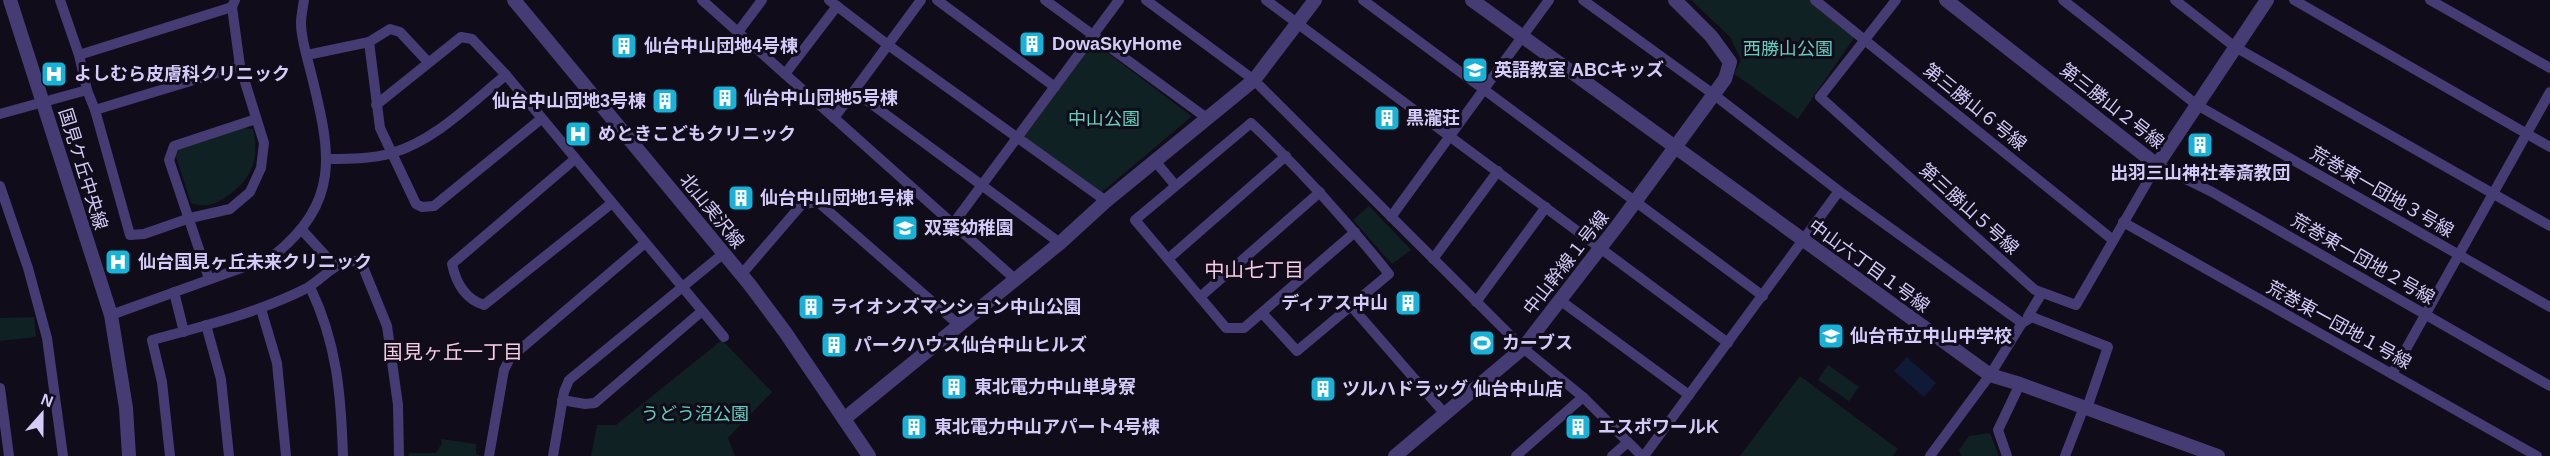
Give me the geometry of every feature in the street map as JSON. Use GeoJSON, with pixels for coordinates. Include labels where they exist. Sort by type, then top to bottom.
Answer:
{"type":"FeatureCollection","features":[{"type":"Feature","properties":{"kind":"street","name":"国見ケ丘中央線"},"geometry":{"type":"LineString","coordinates":[[10,0],[111,315],[126,408],[129,456]]}},
{"type":"Feature","properties":{"kind":"street"},"geometry":{"type":"LineString","coordinates":[[60,0],[79,55],[130,236],[230,209],[250,192],[261,168],[264,142],[240,66],[234,4],[79,55]]}},
{"type":"Feature","properties":{"kind":"street"},"geometry":{"type":"LineString","coordinates":[[111,315],[272,257],[302,229],[321,194],[328,159],[327,142],[301,24],[304,0]]}},
{"type":"Feature","properties":{"kind":"street","name":"北山実沢線"},"geometry":{"type":"LineString","coordinates":[[514,0],[724,253],[784,332],[869,456]]}},
{"type":"Feature","properties":{"kind":"street"},"geometry":{"type":"LineString","coordinates":[[702,0],[1015,279]]}},
{"type":"Feature","properties":{"kind":"street"},"geometry":{"type":"LineString","coordinates":[[738,32],[762,0]]}},
{"type":"Feature","properties":{"kind":"street"},"geometry":{"type":"LineString","coordinates":[[834,118],[921,0]]}},
{"type":"Feature","properties":{"kind":"street"},"geometry":{"type":"LineString","coordinates":[[937,0],[1054,87]]}},
{"type":"Feature","properties":{"kind":"street"},"geometry":{"type":"LineString","coordinates":[[1045,0],[1208,119]]}},
{"type":"Feature","properties":{"kind":"street"},"geometry":{"type":"LineString","coordinates":[[953,224],[1119,0]]}},
{"type":"Feature","properties":{"kind":"street"},"geometry":{"type":"LineString","coordinates":[[1146,0],[1254,80],[1523,348],[1583,397],[1643,456],[1839,191]]}},
{"type":"Feature","properties":{"kind":"street"},"geometry":{"type":"LineString","coordinates":[[1266,0],[1728,343]]}},
{"type":"Feature","properties":{"kind":"street"},"geometry":{"type":"LineString","coordinates":[[844,419],[1060,243],[1106,201],[1254,80],[1315,0]]}},
{"type":"Feature","properties":{"kind":"street"},"geometry":{"type":"LineString","coordinates":[[1363,0],[1763,296]]}},
{"type":"Feature","properties":{"kind":"street","name":"中山六丁目１号線"},"geometry":{"type":"LineString","coordinates":[[1472,0],[1990,375],[2218,456]]}},
{"type":"Feature","properties":{"kind":"street"},"geometry":{"type":"LineString","coordinates":[[1391,217],[1549,0]]}},
{"type":"Feature","properties":{"kind":"street"},"geometry":{"type":"LineString","coordinates":[[1583,0],[1713,94],[1839,191],[2025,321]]}},
{"type":"Feature","properties":{"kind":"street","name":"中山幹線１号線"},"geometry":{"type":"LineString","coordinates":[[1395,456],[1523,348],[1561,301],[1636,201],[1674,145],[1725,79],[1730,62],[1711,36],[1675,0]]}},
{"type":"Feature","properties":{"kind":"street","name":"第三勝山６号線"},"geometry":{"type":"LineString","coordinates":[[1815,0],[2113,240]]}},
{"type":"Feature","properties":{"kind":"street","name":"第三勝山５号線"},"geometry":{"type":"LineString","coordinates":[[1896,0],[1820,97],[2035,290],[2076,305],[2157,165]]}},
{"type":"Feature","properties":{"kind":"street","name":"第三勝山２号線"},"geometry":{"type":"LineString","coordinates":[[1946,0],[2157,165],[2267,0]]}},
{"type":"Feature","properties":{"kind":"street","name":"荒巻東一団地３号線"},"geometry":{"type":"LineString","coordinates":[[2063,0],[2197,105],[2550,307]]}},
{"type":"Feature","properties":{"kind":"street"},"geometry":{"type":"LineString","coordinates":[[2175,0],[2235,47],[2550,226]]}},
{"type":"Feature","properties":{"kind":"street"},"geometry":{"type":"LineString","coordinates":[[2294,0],[2550,147]]}},
{"type":"Feature","properties":{"kind":"street"},"geometry":{"type":"LineString","coordinates":[[2430,0],[2550,68]]}},
{"type":"Feature","properties":{"kind":"street"},"geometry":{"type":"LineString","coordinates":[[785,74],[833,3],[1106,201]]}},
{"type":"Feature","properties":{"kind":"street"},"geometry":{"type":"LineString","coordinates":[[307,55],[369,42],[390,29],[400,32],[428,62]]}},
{"type":"Feature","properties":{"kind":"street"},"geometry":{"type":"LineString","coordinates":[[376,105],[461,37],[472,39],[506,75],[724,337]]}},
{"type":"Feature","properties":{"kind":"street"},"geometry":{"type":"LineString","coordinates":[[369,42],[380,128],[416,204],[422,207],[434,206],[541,118]]}},
{"type":"Feature","properties":{"kind":"street"},"geometry":{"type":"LineString","coordinates":[[95,110],[240,66]]}},
{"type":"Feature","properties":{"kind":"street"},"geometry":{"type":"LineString","coordinates":[[328,159],[354,159],[392,154],[422,141],[506,75]]}},
{"type":"Feature","properties":{"kind":"street"},"geometry":{"type":"LineString","coordinates":[[0,114],[87,90]]}},
{"type":"Feature","properties":{"kind":"street"},"geometry":{"type":"LineString","coordinates":[[854,91],[1060,243]]}},
{"type":"Feature","properties":{"kind":"street"},"geometry":{"type":"LineString","coordinates":[[2392,374],[2550,92]]}},
{"type":"Feature","properties":{"kind":"street"},"geometry":{"type":"LineString","coordinates":[[209,279],[169,160],[174,146],[256,119]]}},
{"type":"Feature","properties":{"kind":"street"},"geometry":{"type":"LineString","coordinates":[[1263,314],[1297,351],[1389,274],[1355,232],[1320,192],[1251,123],[1134,219],[1226,328],[1244,328],[1263,314],[1355,232]]}},
{"type":"Feature","properties":{"kind":"street"},"geometry":{"type":"LineString","coordinates":[[1168,259],[1286,156]]}},
{"type":"Feature","properties":{"kind":"street"},"geometry":{"type":"LineString","coordinates":[[575,159],[452,264],[454,275],[466,295],[473,302],[484,305],[612,203]]}},
{"type":"Feature","properties":{"kind":"street"},"geometry":{"type":"LineString","coordinates":[[1155,161],[1175,185]]}},
{"type":"Feature","properties":{"kind":"street","name":"荒巻東一団地２号線"},"geometry":{"type":"LineString","coordinates":[[2157,165],[2212,192],[2550,386]]}},
{"type":"Feature","properties":{"kind":"street"},"geometry":{"type":"LineString","coordinates":[[1433,259],[1498,171]]}},
{"type":"Feature","properties":{"kind":"street"},"geometry":{"type":"LineString","coordinates":[[0,186],[4,212],[28,268],[47,338],[63,456]]}},
{"type":"Feature","properties":{"kind":"street"},"geometry":{"type":"LineString","coordinates":[[1200,297],[1320,192]]}},
{"type":"Feature","properties":{"kind":"street"},"geometry":{"type":"LineString","coordinates":[[741,275],[802,204],[818,202],[958,325]]}},
{"type":"Feature","properties":{"kind":"street"},"geometry":{"type":"LineString","coordinates":[[1476,302],[1546,207]]}},
{"type":"Feature","properties":{"kind":"street","name":"荒巻東一団地１号線"},"geometry":{"type":"LineString","coordinates":[[2123,222],[2537,456]]}},
{"type":"Feature","properties":{"kind":"street"},"geometry":{"type":"LineString","coordinates":[[302,229],[335,266]]}},
{"type":"Feature","properties":{"kind":"street"},"geometry":{"type":"LineString","coordinates":[[489,456],[504,370],[510,358],[645,243]]}},
{"type":"Feature","properties":{"kind":"street"},"geometry":{"type":"LineString","coordinates":[[553,456],[562,400],[568,380],[724,253]]}},
{"type":"Feature","properties":{"kind":"street"},"geometry":{"type":"LineString","coordinates":[[170,456],[162,382],[152,340],[261,309],[310,286],[335,266],[353,260],[361,262],[387,326],[398,405],[399,456]]}},
{"type":"Feature","properties":{"kind":"street"},"geometry":{"type":"LineString","coordinates":[[310,286],[325,318],[336,368],[342,413],[343,456]]}},
{"type":"Feature","properties":{"kind":"street"},"geometry":{"type":"LineString","coordinates":[[174,292],[184,332]]}},
{"type":"Feature","properties":{"kind":"street"},"geometry":{"type":"LineString","coordinates":[[1930,456],[1990,375],[2042,293]]}},
{"type":"Feature","properties":{"kind":"street"},"geometry":{"type":"LineString","coordinates":[[1561,301],[1689,395]]}},
{"type":"Feature","properties":{"kind":"street"},"geometry":{"type":"LineString","coordinates":[[1352,307],[1445,414]]}},
{"type":"Feature","properties":{"kind":"street"},"geometry":{"type":"LineString","coordinates":[[261,309],[277,363],[286,456]]}},
{"type":"Feature","properties":{"kind":"street"},"geometry":{"type":"LineString","coordinates":[[562,400],[585,404],[595,403],[702,311]]}},
{"type":"Feature","properties":{"kind":"street"},"geometry":{"type":"LineString","coordinates":[[2025,321],[2032,317],[2108,347],[2086,408],[2065,456]]}},
{"type":"Feature","properties":{"kind":"street"},"geometry":{"type":"LineString","coordinates":[[206,325],[221,379],[229,456]]}},
{"type":"Feature","properties":{"kind":"street"},"geometry":{"type":"LineString","coordinates":[[2007,456],[1998,430],[2020,384]]}},
{"type":"Feature","properties":{"kind":"street"},"geometry":{"type":"LineString","coordinates":[[0,388],[9,456]]}},
{"type":"Feature","properties":{"kind":"street"},"geometry":{"type":"LineString","coordinates":[[1516,456],[1583,397]]}},
{"type":"Feature","properties":{"kind":"street"},"geometry":{"type":"LineString","coordinates":[[1612,456],[1627,442]]}},
{"type":"Feature","properties":{"kind":"green space","name":"西勝山公園"},"geometry":{"type":"Polygon","coordinates":[[[1691,0],[1810,0],[1854,38],[1798,119],[1734,74],[1741,60],[1730,37],[1691,0]]]}},
{"type":"Feature","properties":{"kind":"green space","name":"中山公園"},"geometry":{"type":"Polygon","coordinates":[[[1092,44],[1096,44],[1191,117],[1102,192],[1025,138],[1025,134],[1092,44]]]}},
{"type":"Feature","properties":{"kind":"green space"},"geometry":{"type":"Polygon","coordinates":[[[242,128],[253,129],[255,140],[254,159],[248,176],[235,190],[217,202],[209,205],[191,203],[176,157],[179,149],[242,128]]]}},
{"type":"Feature","properties":{"kind":"green space"},"geometry":{"type":"Polygon","coordinates":[[[1369,206],[1411,250],[1392,264],[1353,220],[1369,206]]]}},
{"type":"Feature","properties":{"kind":"green space"},"geometry":{"type":"Polygon","coordinates":[[[34,317],[36,337],[0,341],[0,318],[34,317]]]}},
{"type":"Feature","properties":{"kind":"green space","name":"うどう沼公園"},"geometry":{"type":"Polygon","coordinates":[[[722,340],[772,392],[728,438],[735,456],[591,456],[597,425],[616,425],[722,340]]]}},
{"type":"Feature","properties":{"kind":"green space"},"geometry":{"type":"Polygon","coordinates":[[[1828,365],[1859,387],[1849,401],[1818,380],[1828,365]]]}},
{"type":"Feature","properties":{"kind":"green space"},"geometry":{"type":"Polygon","coordinates":[[[1800,376],[1898,449],[1893,456],[1740,456],[1800,376]]]}},
{"type":"Feature","properties":{"kind":"green space"},"geometry":{"type":"Polygon","coordinates":[[[1990,433],[1999,456],[1961,456],[1959,450],[1969,436],[1990,433]]]}},
{"type":"Feature","properties":{"kind":"green space"},"geometry":{"type":"Polygon","coordinates":[[[441,439],[476,444],[476,454],[482,456],[408,456],[410,453],[436,453],[442,443],[441,439]]]}},
{"type":"Feature","properties":{"kind":"water"},"geometry":{"type":"Polygon","coordinates":[[[1907,357],[1936,383],[1924,397],[1894,371],[1907,357]]]}},
{"type":"Feature","properties":{"kind":"place","name":"DowaSkyHome"},"geometry":{"type":"Point","coordinates":[1032,44]}},
{"type":"Feature","properties":{"kind":"place","name":"仙台中山団地4号棟"},"geometry":{"type":"Point","coordinates":[624,46]}},
{"type":"Feature","properties":{"kind":"place","name":"英語教室 ABCキッズ"},"geometry":{"type":"Point","coordinates":[1475,70]}},
{"type":"Feature","properties":{"kind":"place","name":"よしむら皮膚科クリニック"},"geometry":{"type":"Point","coordinates":[54,74]}},
{"type":"Feature","properties":{"kind":"place","name":"仙台中山団地5号棟"},"geometry":{"type":"Point","coordinates":[725,98]}},
{"type":"Feature","properties":{"kind":"place","name":"仙台中山団地3号棟"},"geometry":{"type":"Point","coordinates":[665,101]}},
{"type":"Feature","properties":{"kind":"place","name":"黒瀧荘"},"geometry":{"type":"Point","coordinates":[1387,118]}},
{"type":"Feature","properties":{"kind":"place","name":"めときこどもクリニック"},"geometry":{"type":"Point","coordinates":[578,134]}},
{"type":"Feature","properties":{"kind":"place","name":"出羽三山神社奉斎教団"},"geometry":{"type":"Point","coordinates":[2200,145]}},
{"type":"Feature","properties":{"kind":"place","name":"仙台中山団地1号棟"},"geometry":{"type":"Point","coordinates":[741,198]}},
{"type":"Feature","properties":{"kind":"place","name":"双葉幼稚園"},"geometry":{"type":"Point","coordinates":[905,228]}},
{"type":"Feature","properties":{"kind":"place","name":"仙台国見ヶ丘未来クリニック"},"geometry":{"type":"Point","coordinates":[118,262]}},
{"type":"Feature","properties":{"kind":"place","name":"ディアス中山"},"geometry":{"type":"Point","coordinates":[1408,303]}},
{"type":"Feature","properties":{"kind":"place","name":"ライオンズマンション中山公園"},"geometry":{"type":"Point","coordinates":[811,307]}},
{"type":"Feature","properties":{"kind":"place","name":"仙台市立中山中学校"},"geometry":{"type":"Point","coordinates":[1831,336]}},
{"type":"Feature","properties":{"kind":"place","name":"カーブス"},"geometry":{"type":"Point","coordinates":[1482,343]}},
{"type":"Feature","properties":{"kind":"place","name":"パークハウス仙台中山ヒルズ"},"geometry":{"type":"Point","coordinates":[834,345]}},
{"type":"Feature","properties":{"kind":"place","name":"東北電力中山単身寮"},"geometry":{"type":"Point","coordinates":[954,387]}},
{"type":"Feature","properties":{"kind":"place","name":"ツルハドラッグ 仙台中山店"},"geometry":{"type":"Point","coordinates":[1323,389]}},
{"type":"Feature","properties":{"kind":"place","name":"東北電力中山アパート4号棟"},"geometry":{"type":"Point","coordinates":[914,427]}},
{"type":"Feature","properties":{"kind":"place","name":"エスポワールK"},"geometry":{"type":"Point","coordinates":[1578,427]}},
{"type":"Feature","properties":{"kind":"district","name":"中山七丁目"},"geometry":{"type":"Point","coordinates":[1254,270]}},
{"type":"Feature","properties":{"kind":"district","name":"国見ヶ丘一丁目"},"geometry":{"type":"Point","coordinates":[453,352]}}]}
